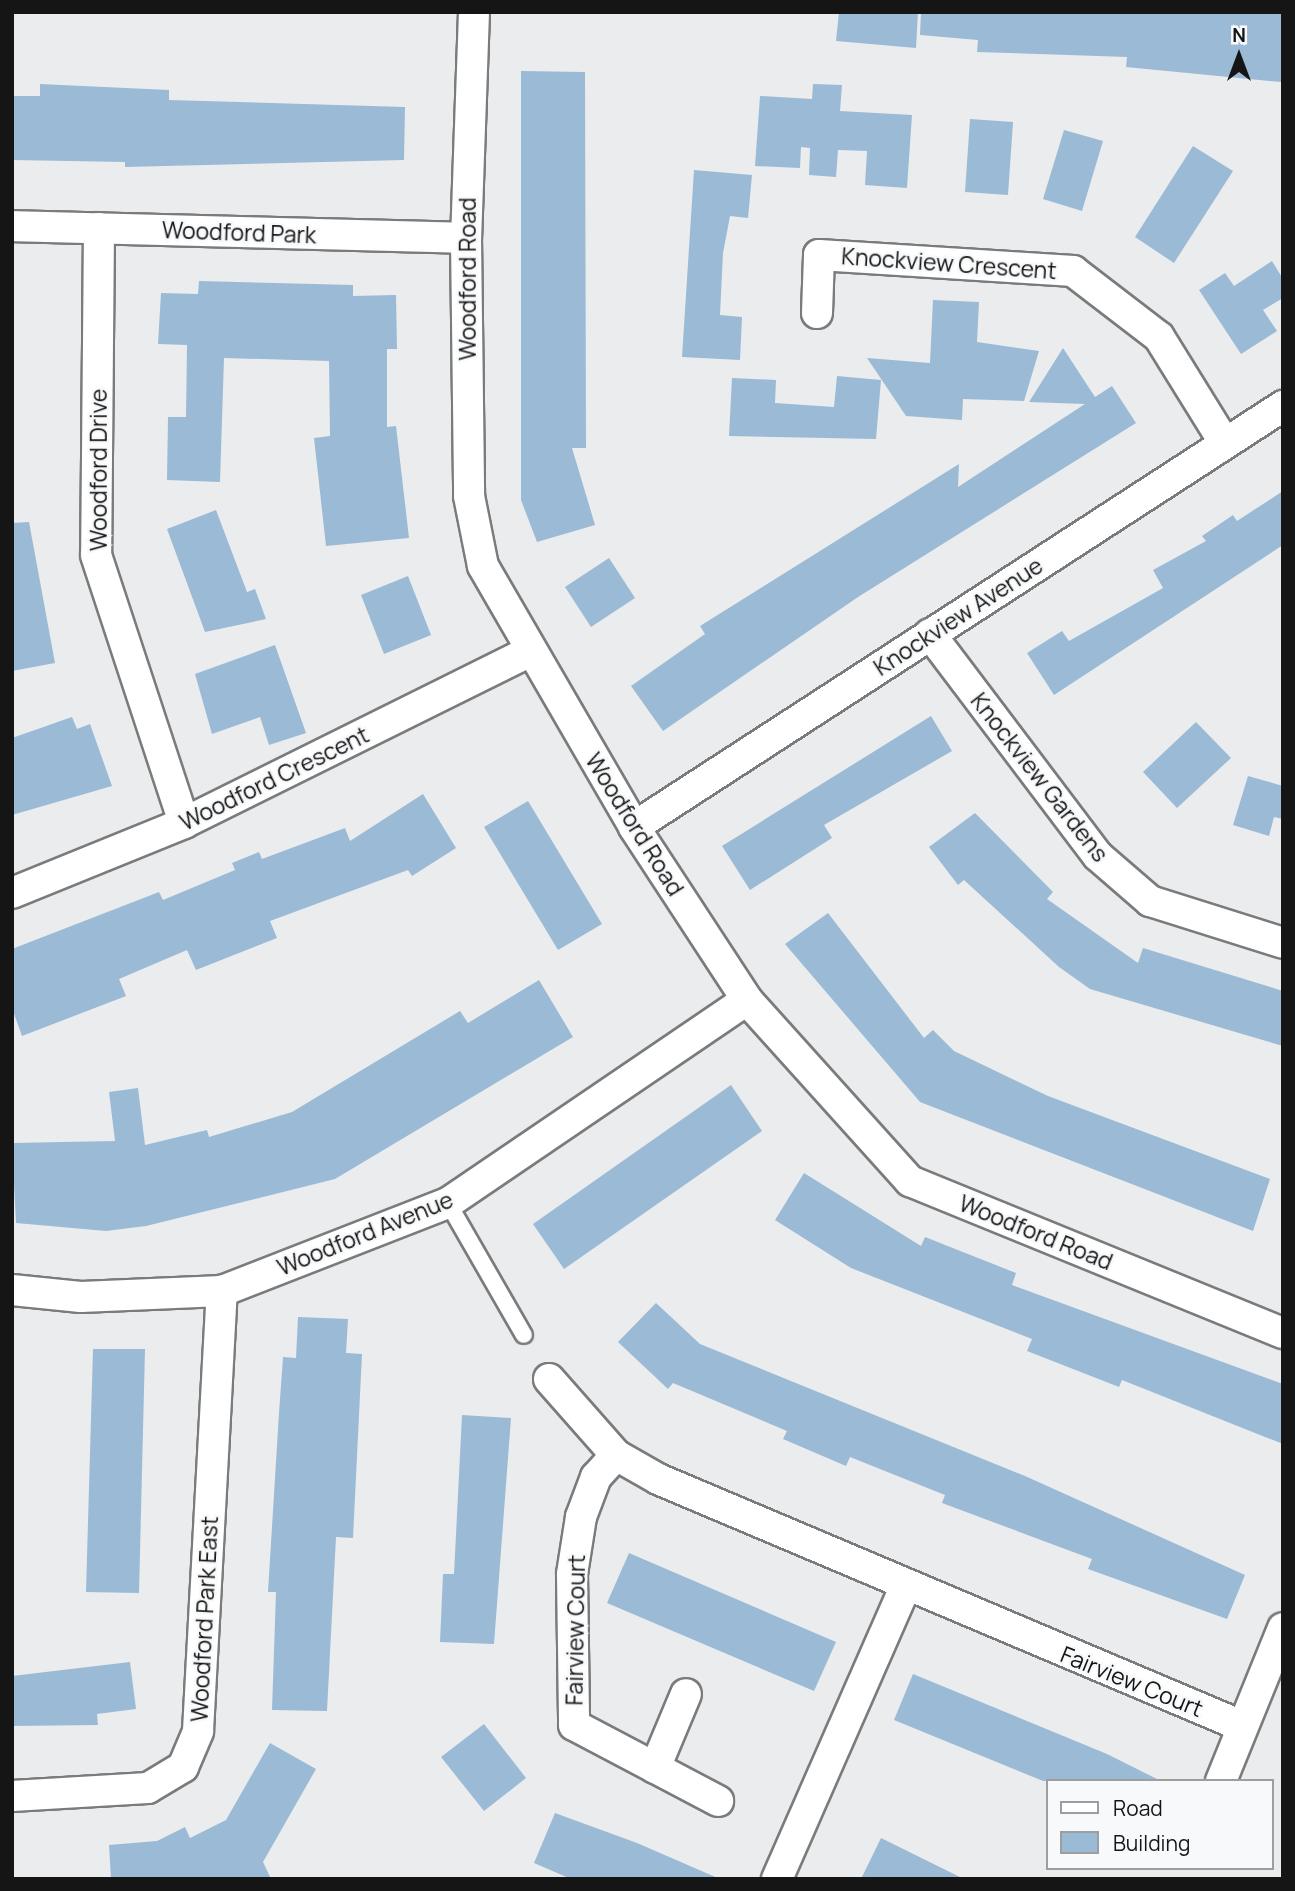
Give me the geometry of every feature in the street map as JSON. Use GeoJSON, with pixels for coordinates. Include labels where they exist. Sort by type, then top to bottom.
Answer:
{"type":"FeatureCollection","features":[{"type":"Feature","properties":{"kind":"street","name":"Woodford Road"},"geometry":{"type":"LineString","coordinates":[[474,12],[466,238],[468,496],[483,566],[634,827],[747,1000],[910,1181],[1283,1334]]}},
{"type":"Feature","properties":{"kind":"street","name":"Woodford Park"},"geometry":{"type":"LineString","coordinates":[[12,226],[466,238]]}},
{"type":"Feature","properties":{"kind":"street","name":"Woodford Drive"},"geometry":{"type":"LineString","coordinates":[[99,228],[96,555],[184,823]]}},
{"type":"Feature","properties":{"kind":"street","name":"Knockview Crescent"},"geometry":{"type":"LineString","coordinates":[[817,313],[818,255],[1073,271],[1159,337],[1224,442]]}},
{"type":"Feature","properties":{"kind":"street","name":"Knockview Avenue"},"geometry":{"type":"LineString","coordinates":[[634,827],[1283,406]]}},
{"type":"Feature","properties":{"kind":"street","name":"Knockview Gardens"},"geometry":{"type":"LineString","coordinates":[[930,634],[1098,856],[1150,901],[1283,943]]}},
{"type":"Feature","properties":{"kind":"street","name":"Woodford Crescent"},"geometry":{"type":"LineString","coordinates":[[12,892],[184,823],[530,651]]}},
{"type":"Feature","properties":{"kind":"street","name":"Woodford Avenue"},"geometry":{"type":"LineString","coordinates":[[12,1290],[81,1297],[222,1291],[449,1203],[747,1000]]}},
{"type":"Feature","properties":{"kind":"street","name":"Woodford Park East"},"geometry":{"type":"LineString","coordinates":[[12,1796],[148,1788],[183,1767],[198,1731],[222,1291]]}},
{"type":"Feature","properties":{"kind":"street","name":"Fairview Court"},"geometry":{"type":"LineString","coordinates":[[548,1379],[616,1455],[905,1588],[1242,1727]]}},
{"type":"Feature","properties":{"kind":"street","name":"Fairview Court"},"geometry":{"type":"LineString","coordinates":[[616,1455],[597,1477],[580,1517],[572,1574],[574,1725],[718,1801]]}},
{"type":"Feature","properties":{"kind":"street"},"geometry":{"type":"LineString","coordinates":[[777,1879],[905,1588]]}},
{"type":"Feature","properties":{"kind":"street"},"geometry":{"type":"LineString","coordinates":[[1222,1779],[1283,1628]]}},
{"type":"Feature","properties":{"kind":"street"},"geometry":{"type":"LineString","coordinates":[[655,1768],[686,1694]]}},
{"type":"Feature","properties":{"kind":"lane"},"geometry":{"type":"LineString","coordinates":[[449,1203],[524,1335]]}},
{"type":"Feature","properties":{"kind":"building"},"geometry":{"type":"Polygon","coordinates":[[[839,12],[918,12],[916,48],[836,41],[839,12]]]}},
{"type":"Feature","properties":{"kind":"building"},"geometry":{"type":"Polygon","coordinates":[[[921,12],[1283,12],[1281,82],[1126,67],[1127,57],[977,52],[978,40],[920,35],[921,12]]]}},
{"type":"Feature","properties":{"kind":"building"},"geometry":{"type":"Polygon","coordinates":[[[521,71],[585,72],[586,448],[572,448],[595,525],[537,542],[521,500],[521,71]]]}},
{"type":"Feature","properties":{"kind":"building"},"geometry":{"type":"Polygon","coordinates":[[[40,84],[169,90],[169,100],[405,107],[404,160],[125,167],[125,162],[12,160],[12,96],[40,96],[40,84]]]}},
{"type":"Feature","properties":{"kind":"building"},"geometry":{"type":"Polygon","coordinates":[[[813,84],[842,85],[840,111],[912,115],[907,188],[865,185],[867,151],[838,150],[836,177],[809,175],[810,148],[801,147],[800,168],[755,166],[760,96],[812,99],[813,84]]]}},
{"type":"Feature","properties":{"kind":"building"},"geometry":{"type":"Polygon","coordinates":[[[970,119],[1013,122],[1008,195],[965,192],[970,119]]]}},
{"type":"Feature","properties":{"kind":"building"},"geometry":{"type":"Polygon","coordinates":[[[1064,130],[1103,141],[1082,211],[1043,199],[1064,130]]]}},
{"type":"Feature","properties":{"kind":"building"},"geometry":{"type":"Polygon","coordinates":[[[1193,146],[1233,171],[1174,263],[1135,237],[1193,146]]]}},
{"type":"Feature","properties":{"kind":"building"},"geometry":{"type":"Polygon","coordinates":[[[694,170],[752,175],[748,218],[730,216],[723,253],[720,315],[742,317],[740,360],[682,357],[694,170]]]}},
{"type":"Feature","properties":{"kind":"building"},"geometry":{"type":"Polygon","coordinates":[[[1272,261],[1283,279],[1283,298],[1263,310],[1277,331],[1241,354],[1199,290],[1225,273],[1234,286],[1272,261]]]}},
{"type":"Feature","properties":{"kind":"building"},"geometry":{"type":"Polygon","coordinates":[[[199,281],[353,285],[353,296],[396,295],[397,349],[387,349],[387,427],[396,426],[409,538],[326,546],[314,438],[330,436],[329,361],[224,358],[220,482],[167,480],[168,417],[186,417],[187,345],[158,344],[161,293],[198,294],[199,281]]]}},
{"type":"Feature","properties":{"kind":"building"},"geometry":{"type":"Polygon","coordinates":[[[933,300],[979,302],[977,342],[1039,351],[1024,401],[963,399],[962,420],[906,416],[867,358],[930,363],[933,300]]]}},
{"type":"Feature","properties":{"kind":"building"},"geometry":{"type":"Polygon","coordinates":[[[1063,348],[1095,397],[1112,386],[1136,423],[858,597],[663,731],[631,686],[705,634],[700,626],[959,464],[958,487],[1085,404],[1029,402],[1063,348]]]}},
{"type":"Feature","properties":{"kind":"building"},"geometry":{"type":"Polygon","coordinates":[[[837,376],[881,380],[876,439],[729,436],[732,378],[776,380],[775,403],[834,407],[837,376]]]}},
{"type":"Feature","properties":{"kind":"building"},"geometry":{"type":"Polygon","coordinates":[[[1283,491],[1283,545],[1054,695],[1027,653],[1062,631],[1069,641],[1163,588],[1153,570],[1206,541],[1202,536],[1233,515],[1237,521],[1283,491]]]}},
{"type":"Feature","properties":{"kind":"building"},"geometry":{"type":"Polygon","coordinates":[[[216,510],[247,592],[255,589],[266,619],[205,632],[167,529],[216,510]]]}},
{"type":"Feature","properties":{"kind":"building"},"geometry":{"type":"Polygon","coordinates":[[[29,522],[55,663],[12,671],[12,523],[29,522]]]}},
{"type":"Feature","properties":{"kind":"building"},"geometry":{"type":"Polygon","coordinates":[[[609,558],[635,598],[591,627],[565,587],[609,558]]]}},
{"type":"Feature","properties":{"kind":"building"},"geometry":{"type":"Polygon","coordinates":[[[408,576],[431,635],[384,654],[361,595],[408,576]]]}},
{"type":"Feature","properties":{"kind":"building"},"geometry":{"type":"Polygon","coordinates":[[[275,645],[306,733],[269,745],[260,717],[212,734],[195,674],[275,645]]]}},
{"type":"Feature","properties":{"kind":"building"},"geometry":{"type":"Polygon","coordinates":[[[931,716],[952,751],[824,825],[832,838],[750,890],[722,846],[931,716]]]}},
{"type":"Feature","properties":{"kind":"building"},"geometry":{"type":"Polygon","coordinates":[[[72,717],[77,729],[90,724],[112,786],[12,815],[12,738],[72,717]]]}},
{"type":"Feature","properties":{"kind":"building"},"geometry":{"type":"Polygon","coordinates":[[[1196,722],[1231,758],[1177,808],[1143,772],[1196,722]]]}},
{"type":"Feature","properties":{"kind":"building"},"geometry":{"type":"Polygon","coordinates":[[[1248,776],[1283,786],[1283,819],[1274,817],[1269,836],[1233,825],[1248,776]]]}},
{"type":"Feature","properties":{"kind":"building"},"geometry":{"type":"Polygon","coordinates":[[[423,794],[456,848],[412,876],[408,870],[270,921],[277,938],[196,970],[187,950],[119,979],[126,996],[22,1036],[12,1008],[12,949],[159,892],[163,900],[235,870],[232,863],[259,852],[262,859],[345,828],[350,841],[423,794]]]}},
{"type":"Feature","properties":{"kind":"building"},"geometry":{"type":"Polygon","coordinates":[[[528,801],[602,924],[558,950],[484,827],[528,801]]]}},
{"type":"Feature","properties":{"kind":"building"},"geometry":{"type":"Polygon","coordinates":[[[975,813],[1053,892],[1047,899],[1138,963],[1143,948],[1283,991],[1283,1046],[1090,989],[1059,967],[964,880],[958,885],[929,847],[975,813]]]}},
{"type":"Feature","properties":{"kind":"building"},"geometry":{"type":"Polygon","coordinates":[[[828,913],[924,1038],[933,1030],[954,1051],[1048,1096],[1270,1179],[1253,1231],[920,1102],[785,944],[828,913]]]}},
{"type":"Feature","properties":{"kind":"building"},"geometry":{"type":"Polygon","coordinates":[[[539,980],[573,1037],[335,1179],[146,1226],[106,1231],[16,1223],[12,1143],[115,1141],[109,1092],[138,1088],[145,1145],[207,1130],[209,1137],[292,1112],[460,1011],[468,1023],[539,980]]]}},
{"type":"Feature","properties":{"kind":"building"},"geometry":{"type":"Polygon","coordinates":[[[731,1085],[762,1131],[564,1269],[533,1224],[731,1085]]]}},
{"type":"Feature","properties":{"kind":"building"},"geometry":{"type":"Polygon","coordinates":[[[804,1173],[921,1246],[925,1237],[1016,1273],[1012,1285],[1283,1384],[1283,1444],[1122,1380],[1119,1387],[1027,1351],[1032,1339],[851,1268],[775,1220],[804,1173]]]}},
{"type":"Feature","properties":{"kind":"building"},"geometry":{"type":"Polygon","coordinates":[[[656,1303],[700,1344],[1025,1476],[1245,1575],[1227,1619],[1088,1569],[1092,1559],[942,1503],[945,1495],[850,1457],[846,1466],[783,1439],[787,1431],[673,1383],[668,1389],[618,1342],[656,1303]]]}},
{"type":"Feature","properties":{"kind":"building"},"geometry":{"type":"Polygon","coordinates":[[[298,1317],[348,1319],[346,1353],[362,1354],[353,1538],[336,1537],[327,1711],[272,1710],[276,1592],[268,1592],[279,1413],[283,1357],[296,1358],[298,1317]]]}},
{"type":"Feature","properties":{"kind":"building"},"geometry":{"type":"Polygon","coordinates":[[[93,1349],[145,1349],[139,1593],[86,1592],[93,1349]]]}},
{"type":"Feature","properties":{"kind":"building"},"geometry":{"type":"Polygon","coordinates":[[[462,1415],[511,1418],[494,1644],[440,1642],[443,1574],[454,1574],[462,1415]]]}},
{"type":"Feature","properties":{"kind":"building"},"geometry":{"type":"Polygon","coordinates":[[[629,1553],[836,1642],[814,1691],[607,1603],[629,1553]]]}},
{"type":"Feature","properties":{"kind":"building"},"geometry":{"type":"Polygon","coordinates":[[[130,1662],[136,1709],[97,1714],[98,1725],[12,1726],[12,1676],[130,1662]]]}},
{"type":"Feature","properties":{"kind":"building"},"geometry":{"type":"Polygon","coordinates":[[[913,1674],[1107,1754],[1157,1779],[1043,1781],[894,1720],[913,1674]]]}},
{"type":"Feature","properties":{"kind":"building"},"geometry":{"type":"Polygon","coordinates":[[[484,1724],[526,1778],[484,1811],[441,1757],[484,1724]]]}},
{"type":"Feature","properties":{"kind":"building"},"geometry":{"type":"Polygon","coordinates":[[[270,1743],[316,1769],[263,1862],[271,1879],[111,1879],[109,1845],[157,1841],[185,1827],[190,1838],[226,1820],[270,1743]]]}},
{"type":"Feature","properties":{"kind":"building"},"geometry":{"type":"Polygon","coordinates":[[[555,1813],[637,1843],[720,1879],[571,1879],[534,1863],[555,1813]]]}},
{"type":"Feature","properties":{"kind":"building"},"geometry":{"type":"Polygon","coordinates":[[[881,1838],[964,1879],[861,1879],[881,1838]]]}}]}
